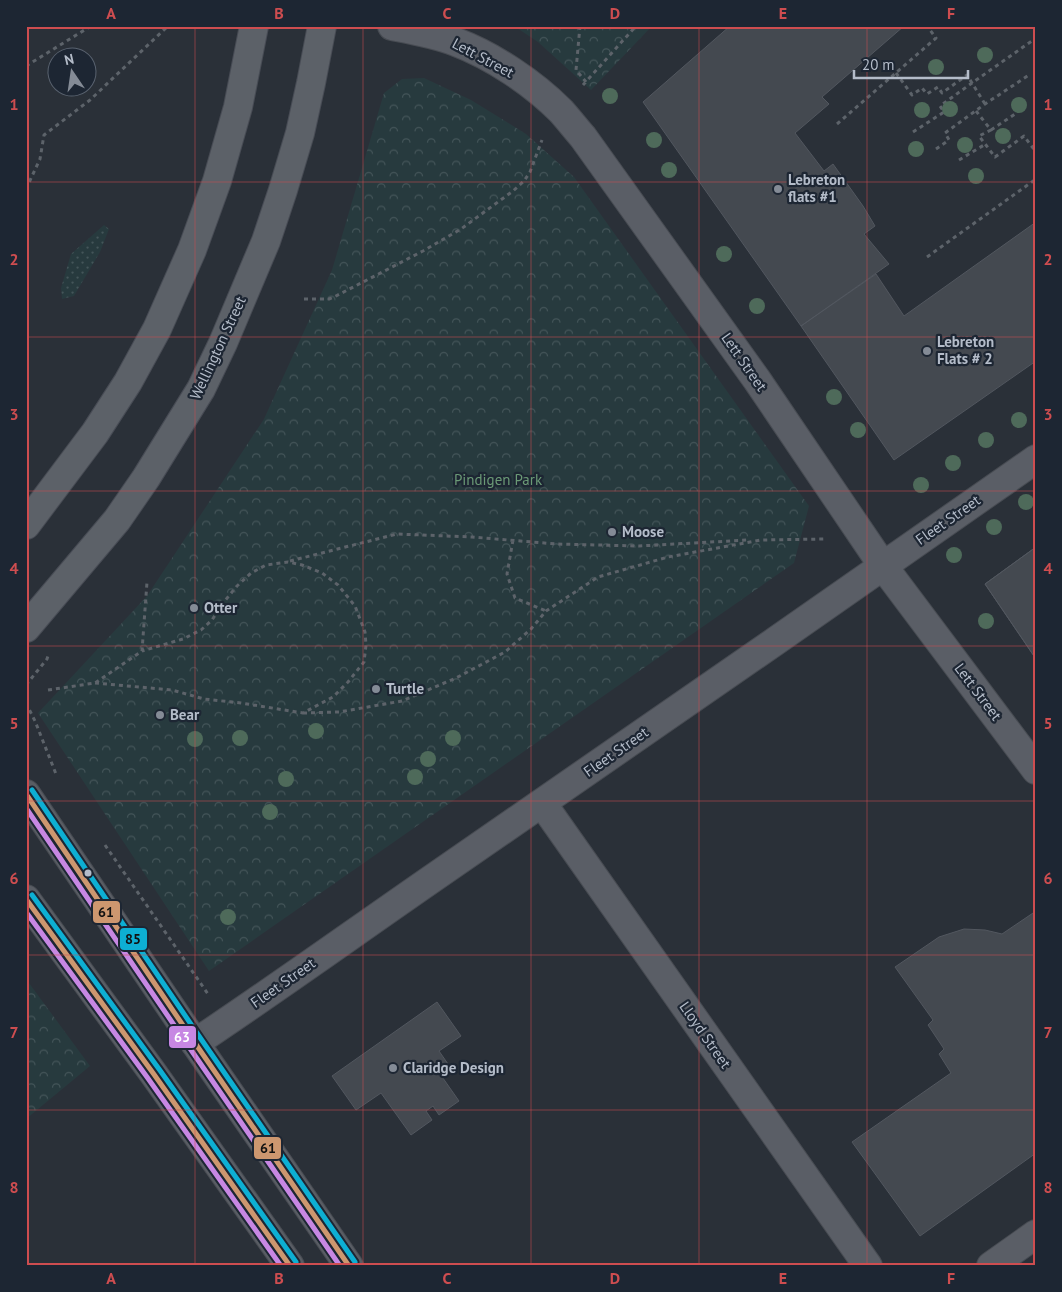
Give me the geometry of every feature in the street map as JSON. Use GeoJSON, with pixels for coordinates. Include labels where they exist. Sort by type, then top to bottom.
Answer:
{"type":"FeatureCollection","features":[{"type":"Feature","properties":{"kind":"main road"},"geometry":{"type":"LineString","coordinates":[[26,524],[95,432],[128,382],[157,329],[192,250],[217,181],[238,107],[254,26]]}},
{"type":"Feature","properties":{"kind":"main road","name":"Wellington Street"},"geometry":{"type":"LineString","coordinates":[[26,628],[117,520],[146,478],[201,389],[223,343],[272,224],[300,133],[322,26]]}},
{"type":"Feature","properties":{"kind":"main road"},"geometry":{"type":"LineString","coordinates":[[26,794],[349,1266]]}},
{"type":"Feature","properties":{"kind":"main road"},"geometry":{"type":"LineString","coordinates":[[26,899],[290,1266]]}},
{"type":"Feature","properties":{"kind":"street","name":"Lett Street"},"geometry":{"type":"LineString","coordinates":[[392,26],[456,42],[491,59],[528,82],[560,111],[583,138],[757,380],[883,566],[1036,770]]}},
{"type":"Feature","properties":{"kind":"street","name":"Fleet Street"},"geometry":{"type":"LineString","coordinates":[[195,1043],[240,1014],[339,943],[1036,459]]}},
{"type":"Feature","properties":{"kind":"street","name":"Lloyd Street"},"geometry":{"type":"LineString","coordinates":[[542,803],[868,1266]]}},
{"type":"Feature","properties":{"kind":"street"},"geometry":{"type":"LineString","coordinates":[[991,1266],[1036,1234]]}},
{"type":"Feature","properties":{"kind":"path"},"geometry":{"type":"LineString","coordinates":[[26,66],[91,26]]}},
{"type":"Feature","properties":{"kind":"path"},"geometry":{"type":"LineString","coordinates":[[26,188],[40,159],[44,135],[90,100],[168,26]]}},
{"type":"Feature","properties":{"kind":"path"},"geometry":{"type":"LineString","coordinates":[[580,26],[576,70],[586,82]]}},
{"type":"Feature","properties":{"kind":"path"},"geometry":{"type":"LineString","coordinates":[[304,299],[334,298],[423,251],[460,229],[513,191],[524,181],[530,172],[542,138],[560,111],[636,26]]}},
{"type":"Feature","properties":{"kind":"path"},"geometry":{"type":"LineString","coordinates":[[837,124],[936,38],[927,26]]}},
{"type":"Feature","properties":{"kind":"path"},"geometry":{"type":"LineString","coordinates":[[913,132],[944,112],[940,106],[1036,38]]}},
{"type":"Feature","properties":{"kind":"path"},"geometry":{"type":"LineString","coordinates":[[896,73],[912,95],[922,88],[927,94],[938,87],[942,93],[967,76],[985,104]]}},
{"type":"Feature","properties":{"kind":"path"},"geometry":{"type":"LineString","coordinates":[[936,149],[949,140],[945,133],[985,104],[1029,76]]}},
{"type":"Feature","properties":{"kind":"path"},"geometry":{"type":"LineString","coordinates":[[976,111],[990,130]]}},
{"type":"Feature","properties":{"kind":"path"},"geometry":{"type":"LineString","coordinates":[[1015,114],[979,136],[995,157],[1024,136],[1036,152]]}},
{"type":"Feature","properties":{"kind":"path"},"geometry":{"type":"LineString","coordinates":[[960,160],[984,145]]}},
{"type":"Feature","properties":{"kind":"path"},"geometry":{"type":"LineString","coordinates":[[928,256],[1036,179]]}},
{"type":"Feature","properties":{"kind":"path"},"geometry":{"type":"LineString","coordinates":[[95,683],[142,651],[183,639],[201,630],[212,620],[237,586],[251,573],[266,565],[288,562],[397,534],[472,537],[556,544],[639,546],[761,540],[830,539]]}},
{"type":"Feature","properties":{"kind":"path"},"geometry":{"type":"LineString","coordinates":[[513,540],[507,574],[515,598],[546,611]]}},
{"type":"Feature","properties":{"kind":"path"},"geometry":{"type":"LineString","coordinates":[[48,690],[95,683],[172,690],[204,699],[303,713],[339,712],[402,701],[456,678],[505,652],[531,629],[546,611],[598,577],[668,557],[761,540]]}},
{"type":"Feature","properties":{"kind":"path"},"geometry":{"type":"LineString","coordinates":[[288,562],[322,573],[338,585],[354,606],[365,632],[364,662],[333,697],[303,713]]}},
{"type":"Feature","properties":{"kind":"path"},"geometry":{"type":"LineString","coordinates":[[142,651],[147,582]]}},
{"type":"Feature","properties":{"kind":"path"},"geometry":{"type":"LineString","coordinates":[[26,703],[59,779]]}},
{"type":"Feature","properties":{"kind":"path"},"geometry":{"type":"LineString","coordinates":[[104,844],[201,982]]}},
{"type":"Feature","properties":{"kind":"green space"},"geometry":{"type":"Polygon","coordinates":[[[514,26],[652,26],[591,90],[538,42],[514,26]]]}},
{"type":"Feature","properties":{"kind":"green space","name":"Pindigen Park"},"geometry":{"type":"Polygon","coordinates":[[[424,78],[471,100],[526,134],[574,177],[809,506],[794,563],[209,971],[38,713],[147,596],[264,419],[332,270],[384,93],[402,79],[424,78]]]}},
{"type":"Feature","properties":{"kind":"green space"},"geometry":{"type":"Polygon","coordinates":[[[104,225],[109,229],[100,252],[74,296],[62,299],[61,288],[71,254],[104,225]]]}},
{"type":"Feature","properties":{"kind":"green space"},"geometry":{"type":"Polygon","coordinates":[[[26,979],[90,1066],[26,1119],[26,979]]]}},
{"type":"Feature","properties":{"kind":"building","name":"Lebreton flats #1"},"geometry":{"type":"Polygon","coordinates":[[[730,26],[904,26],[822,97],[829,104],[795,133],[824,171],[833,164],[875,226],[864,234],[889,264],[801,326],[643,102],[730,26]]]}},
{"type":"Feature","properties":{"kind":"building","name":"Lebreton Flats # 2"},"geometry":{"type":"Polygon","coordinates":[[[1036,222],[1036,361],[894,460],[801,326],[876,274],[904,316],[1036,222]]]}},
{"type":"Feature","properties":{"kind":"building"},"geometry":{"type":"Polygon","coordinates":[[[1036,547],[1036,659],[985,584],[1036,547]]]}},
{"type":"Feature","properties":{"kind":"building"},"geometry":{"type":"Polygon","coordinates":[[[1036,547],[1036,659],[985,584],[1036,547]]]}},
{"type":"Feature","properties":{"kind":"building"},"geometry":{"type":"Polygon","coordinates":[[[1036,911],[1036,1153],[920,1236],[852,1142],[951,1073],[939,1054],[944,1049],[928,1025],[933,1020],[895,967],[939,937],[964,929],[985,930],[1002,934],[1036,911]]]}},
{"type":"Feature","properties":{"kind":"building","name":"Claridge Design"},"geometry":{"type":"Polygon","coordinates":[[[437,1002],[461,1036],[439,1051],[448,1064],[438,1071],[459,1101],[439,1115],[433,1106],[426,1111],[432,1120],[411,1135],[381,1093],[356,1110],[332,1076],[437,1002]]]}},
{"type":"Feature","properties":{"kind":"transit line","name":"85"},"geometry":{"type":"LineString","coordinates":[[32,790],[355,1262]]}},
{"type":"Feature","properties":{"kind":"transit line","name":"61"},"geometry":{"type":"LineString","coordinates":[[26,794],[349,1266]]}},
{"type":"Feature","properties":{"kind":"transit line","name":"63"},"geometry":{"type":"LineString","coordinates":[[26,808],[340,1266]]}},
{"type":"Feature","properties":{"kind":"transit line","name":"85"},"geometry":{"type":"LineString","coordinates":[[32,895],[296,1262]]}},
{"type":"Feature","properties":{"kind":"transit line","name":"61"},"geometry":{"type":"LineString","coordinates":[[26,899],[290,1266]]}},
{"type":"Feature","properties":{"kind":"transit line","name":"63"},"geometry":{"type":"LineString","coordinates":[[26,912],[147,1077],[281,1266]]}},
{"type":"Feature","properties":{"kind":"place","name":"Lebreton flats #1"},"geometry":{"type":"Point","coordinates":[778,189]}},
{"type":"Feature","properties":{"kind":"place","name":"Lebreton Flats # 2"},"geometry":{"type":"Point","coordinates":[927,351]}},
{"type":"Feature","properties":{"kind":"place","name":"Moose"},"geometry":{"type":"Point","coordinates":[612,532]}},
{"type":"Feature","properties":{"kind":"place","name":"Otter"},"geometry":{"type":"Point","coordinates":[194,608]}},
{"type":"Feature","properties":{"kind":"place","name":"Turtle"},"geometry":{"type":"Point","coordinates":[376,689]}},
{"type":"Feature","properties":{"kind":"place","name":"Bear"},"geometry":{"type":"Point","coordinates":[160,715]}},
{"type":"Feature","properties":{"kind":"place","name":"Claridge Design"},"geometry":{"type":"Point","coordinates":[393,1068]}}]}
